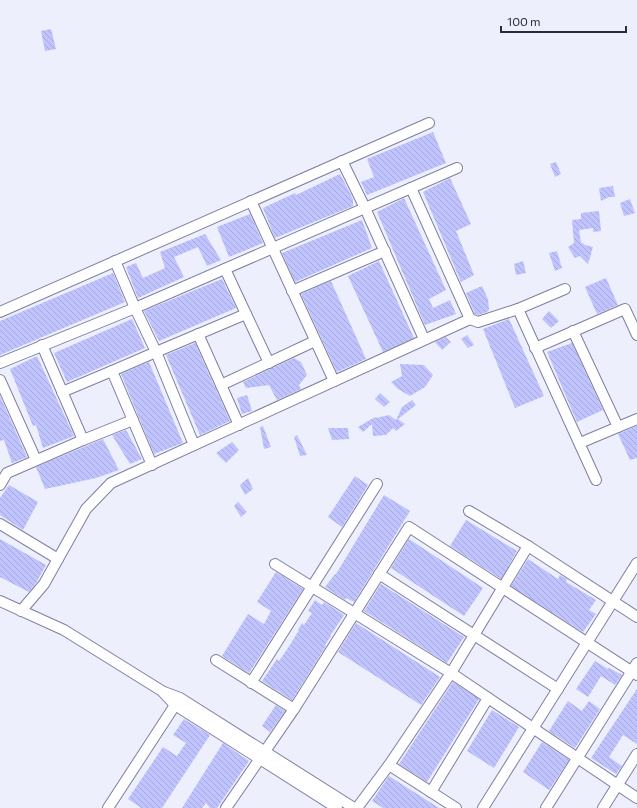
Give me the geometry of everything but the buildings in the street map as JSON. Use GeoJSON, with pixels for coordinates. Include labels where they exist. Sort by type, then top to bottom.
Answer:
{"type":"FeatureCollection","features":[{"type":"Feature","properties":{"kind":"street"},"geometry":{"type":"LineString","coordinates":[[0,312],[429,123]]}},
{"type":"Feature","properties":{"kind":"street"},"geometry":{"type":"LineString","coordinates":[[342,161],[365,208],[424,339]]}},
{"type":"Feature","properties":{"kind":"street"},"geometry":{"type":"LineString","coordinates":[[0,363],[136,308],[457,168]]}},
{"type":"Feature","properties":{"kind":"street"},"geometry":{"type":"LineString","coordinates":[[411,188],[470,318],[478,322],[518,309],[565,289]]}},
{"type":"Feature","properties":{"kind":"street"},"geometry":{"type":"LineString","coordinates":[[251,201],[334,381]]}},
{"type":"Feature","properties":{"kind":"street"},"geometry":{"type":"LineString","coordinates":[[292,291],[384,251]]}},
{"type":"Feature","properties":{"kind":"street"},"geometry":{"type":"LineString","coordinates":[[115,261],[156,352],[194,446]]}},
{"type":"Feature","properties":{"kind":"street"},"geometry":{"type":"LineString","coordinates":[[225,269],[269,363]]}},
{"type":"Feature","properties":{"kind":"street"},"geometry":{"type":"LineString","coordinates":[[518,309],[596,480]]}},
{"type":"Feature","properties":{"kind":"street"},"geometry":{"type":"LineString","coordinates":[[535,348],[625,309],[637,335]]}},
{"type":"Feature","properties":{"kind":"street"},"geometry":{"type":"LineString","coordinates":[[62,392],[246,314]]}},
{"type":"Feature","properties":{"kind":"street"},"geometry":{"type":"LineString","coordinates":[[21,611],[44,584],[86,509],[111,484],[470,318]]}},
{"type":"Feature","properties":{"kind":"street"},"geometry":{"type":"LineString","coordinates":[[573,331],[618,427]]}},
{"type":"Feature","properties":{"kind":"street"},"geometry":{"type":"LineString","coordinates":[[198,334],[239,425]]}},
{"type":"Feature","properties":{"kind":"street"},"geometry":{"type":"LineString","coordinates":[[221,385],[315,341]]}},
{"type":"Feature","properties":{"kind":"street"},"geometry":{"type":"LineString","coordinates":[[42,345],[83,440]]}},
{"type":"Feature","properties":{"kind":"street"},"geometry":{"type":"LineString","coordinates":[[112,371],[152,464]]}},
{"type":"Feature","properties":{"kind":"street"},"geometry":{"type":"LineString","coordinates":[[0,380],[36,460]]}},
{"type":"Feature","properties":{"kind":"street"},"geometry":{"type":"LineString","coordinates":[[580,443],[637,419]]}},
{"type":"Feature","properties":{"kind":"street"},"geometry":{"type":"LineString","coordinates":[[0,485],[7,473],[133,420]]}},
{"type":"Feature","properties":{"kind":"street"},"geometry":{"type":"LineString","coordinates":[[251,682],[377,484]]}},
{"type":"Feature","properties":{"kind":"street"},"geometry":{"type":"LineString","coordinates":[[468,511],[528,546],[637,617]]}},
{"type":"Feature","properties":{"kind":"street"},"geometry":{"type":"LineString","coordinates":[[0,524],[58,559]]}},
{"type":"Feature","properties":{"kind":"street"},"geometry":{"type":"LineString","coordinates":[[226,808],[294,709],[409,527],[587,643],[635,670],[546,808]]}},
{"type":"Feature","properties":{"kind":"street"},"geometry":{"type":"LineString","coordinates":[[262,755],[356,808],[389,765],[451,673],[528,546]]}},
{"type":"Feature","properties":{"kind":"street"},"geometry":{"type":"LineString","coordinates":[[483,808],[637,563]]}},
{"type":"Feature","properties":{"kind":"street"},"geometry":{"type":"LineString","coordinates":[[275,564],[451,673],[637,798]]}},
{"type":"Feature","properties":{"kind":"street"},"geometry":{"type":"LineString","coordinates":[[379,574],[558,689]]}},
{"type":"Feature","properties":{"kind":"street"},"geometry":{"type":"LineString","coordinates":[[0,601],[64,630],[262,755],[337,808]]}},
{"type":"Feature","properties":{"kind":"street"},"geometry":{"type":"LineString","coordinates":[[216,660],[294,709]]}},
{"type":"Feature","properties":{"kind":"street"},"geometry":{"type":"LineString","coordinates":[[431,792],[488,698]]}},
{"type":"Feature","properties":{"kind":"street"},"geometry":{"type":"LineString","coordinates":[[108,808],[178,701]]}},
{"type":"Feature","properties":{"kind":"street"},"geometry":{"type":"LineString","coordinates":[[603,808],[637,754]]}},
{"type":"Feature","properties":{"kind":"street"},"geometry":{"type":"LineString","coordinates":[[389,765],[456,808]]}}]}
